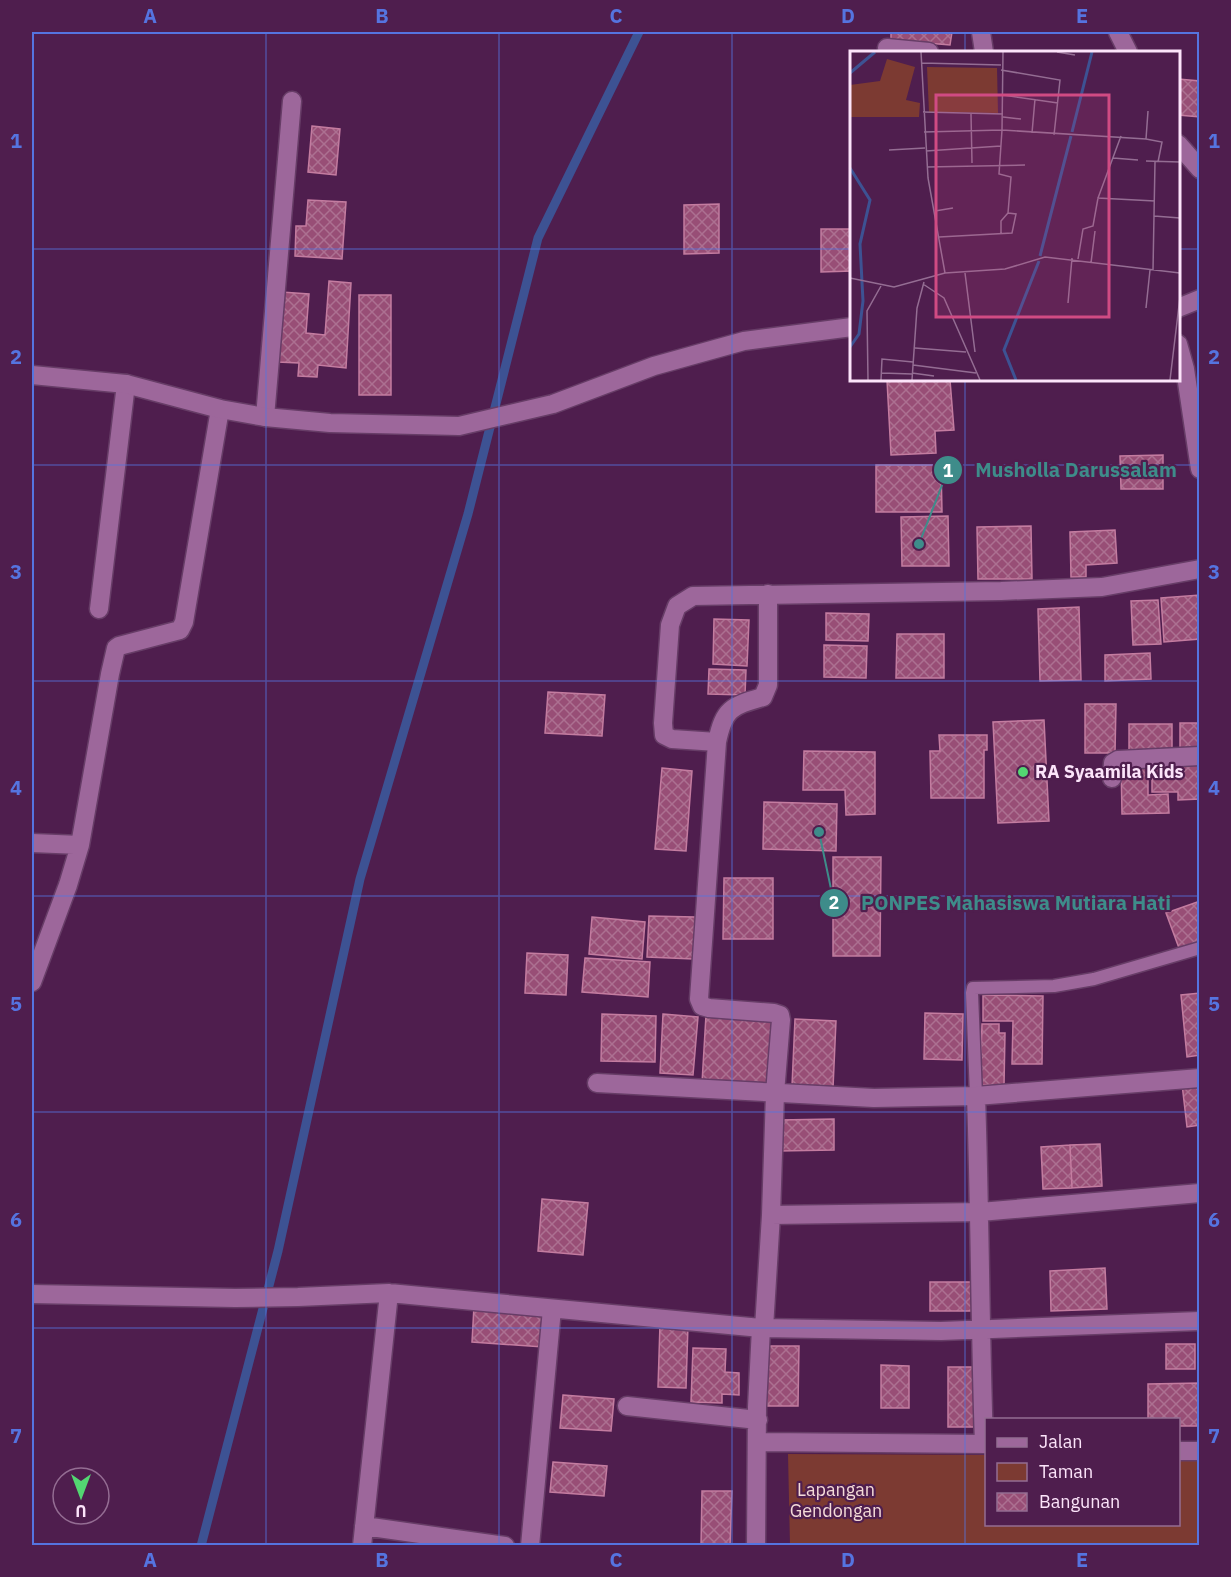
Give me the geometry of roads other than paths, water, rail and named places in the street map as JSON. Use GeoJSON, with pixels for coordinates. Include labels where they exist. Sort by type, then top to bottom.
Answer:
{"type":"FeatureCollection","features":[{"type":"Feature","properties":{"kind":"street"},"geometry":{"type":"LineString","coordinates":[[981,32],[984,51]]}},
{"type":"Feature","properties":{"kind":"street"},"geometry":{"type":"LineString","coordinates":[[1118,32],[1128,51]]}},
{"type":"Feature","properties":{"kind":"street"},"geometry":{"type":"LineString","coordinates":[[887,48],[918,51]]}},
{"type":"Feature","properties":{"kind":"street"},"geometry":{"type":"LineString","coordinates":[[265,417],[292,101]]}},
{"type":"Feature","properties":{"kind":"street"},"geometry":{"type":"LineString","coordinates":[[1180,145],[1200,169]]}},
{"type":"Feature","properties":{"kind":"street"},"geometry":{"type":"LineString","coordinates":[[1180,308],[1200,299]]}},
{"type":"Feature","properties":{"kind":"street"},"geometry":{"type":"LineString","coordinates":[[32,375],[126,384],[220,409],[265,417],[330,423],[459,426],[553,404],[654,366],[744,341],[850,327]]}},
{"type":"Feature","properties":{"kind":"street"},"geometry":{"type":"LineString","coordinates":[[1180,348],[1200,469]]}},
{"type":"Feature","properties":{"kind":"street"},"geometry":{"type":"LineString","coordinates":[[99,609],[126,384]]}},
{"type":"Feature","properties":{"kind":"street"},"geometry":{"type":"LineString","coordinates":[[32,982],[68,885],[80,845],[116,648],[180,630],[184,622],[220,409]]}},
{"type":"Feature","properties":{"kind":"street"},"geometry":{"type":"LineString","coordinates":[[717,742],[672,739],[664,735],[670,625],[677,606],[693,596],[1102,587],[1200,569]]}},
{"type":"Feature","properties":{"kind":"street"},"geometry":{"type":"LineString","coordinates":[[756,1545],[758,1420],[781,1020],[780,1016],[774,1013],[709,1008],[702,1006],[699,999],[720,724],[738,705],[763,697],[768,685],[768,594]]}},
{"type":"Feature","properties":{"kind":"street"},"geometry":{"type":"LineString","coordinates":[[1112,778],[1113,763],[1118,760],[1200,756]]}},
{"type":"Feature","properties":{"kind":"street"},"geometry":{"type":"LineString","coordinates":[[32,843],[80,845]]}},
{"type":"Feature","properties":{"kind":"street"},"geometry":{"type":"LineString","coordinates":[[597,1083],[874,1098],[976,1096],[1200,1078]]}},
{"type":"Feature","properties":{"kind":"street"},"geometry":{"type":"LineString","coordinates":[[758,1442],[985,1444],[976,1096]]}},
{"type":"Feature","properties":{"kind":"street"},"geometry":{"type":"LineString","coordinates":[[771,1215],[980,1212],[1200,1193]]}},
{"type":"Feature","properties":{"kind":"street"},"geometry":{"type":"LineString","coordinates":[[32,1294],[235,1298],[389,1293],[763,1328],[941,1331],[1200,1322]]}},
{"type":"Feature","properties":{"kind":"street"},"geometry":{"type":"LineString","coordinates":[[362,1545],[389,1293]]}},
{"type":"Feature","properties":{"kind":"street"},"geometry":{"type":"LineString","coordinates":[[530,1545],[552,1309]]}},
{"type":"Feature","properties":{"kind":"street"},"geometry":{"type":"LineString","coordinates":[[627,1406],[758,1420]]}},
{"type":"Feature","properties":{"kind":"street"},"geometry":{"type":"LineString","coordinates":[[1180,1451],[1200,1451]]}},
{"type":"Feature","properties":{"kind":"street"},"geometry":{"type":"LineString","coordinates":[[364,1526],[505,1545]]}},
{"type":"Feature","properties":{"kind":"lane"},"geometry":{"type":"LineString","coordinates":[[976,1096],[973,988],[1054,986],[1074,983],[1200,948]]}},
{"type":"Feature","properties":{"kind":"waterway"},"geometry":{"type":"LineString","coordinates":[[201,1546],[278,1251],[360,879],[468,514],[538,238],[639,32]]}},
{"type":"Feature","properties":{"kind":"place","name":"Musholla Darussalam"},"geometry":{"type":"Point","coordinates":[919,544]}},
{"type":"Feature","properties":{"kind":"place","name":"RA Syaamila Kids"},"geometry":{"type":"Point","coordinates":[1023,772]}},
{"type":"Feature","properties":{"kind":"place","name":"PONPES Mahasiswa Mutiara Hati"},"geometry":{"type":"Point","coordinates":[819,832]}},
{"type":"Feature","properties":{"kind":"park label","name":"Lapangan Gendongan"},"geometry":{"type":"Point","coordinates":[836,1500]}}]}
